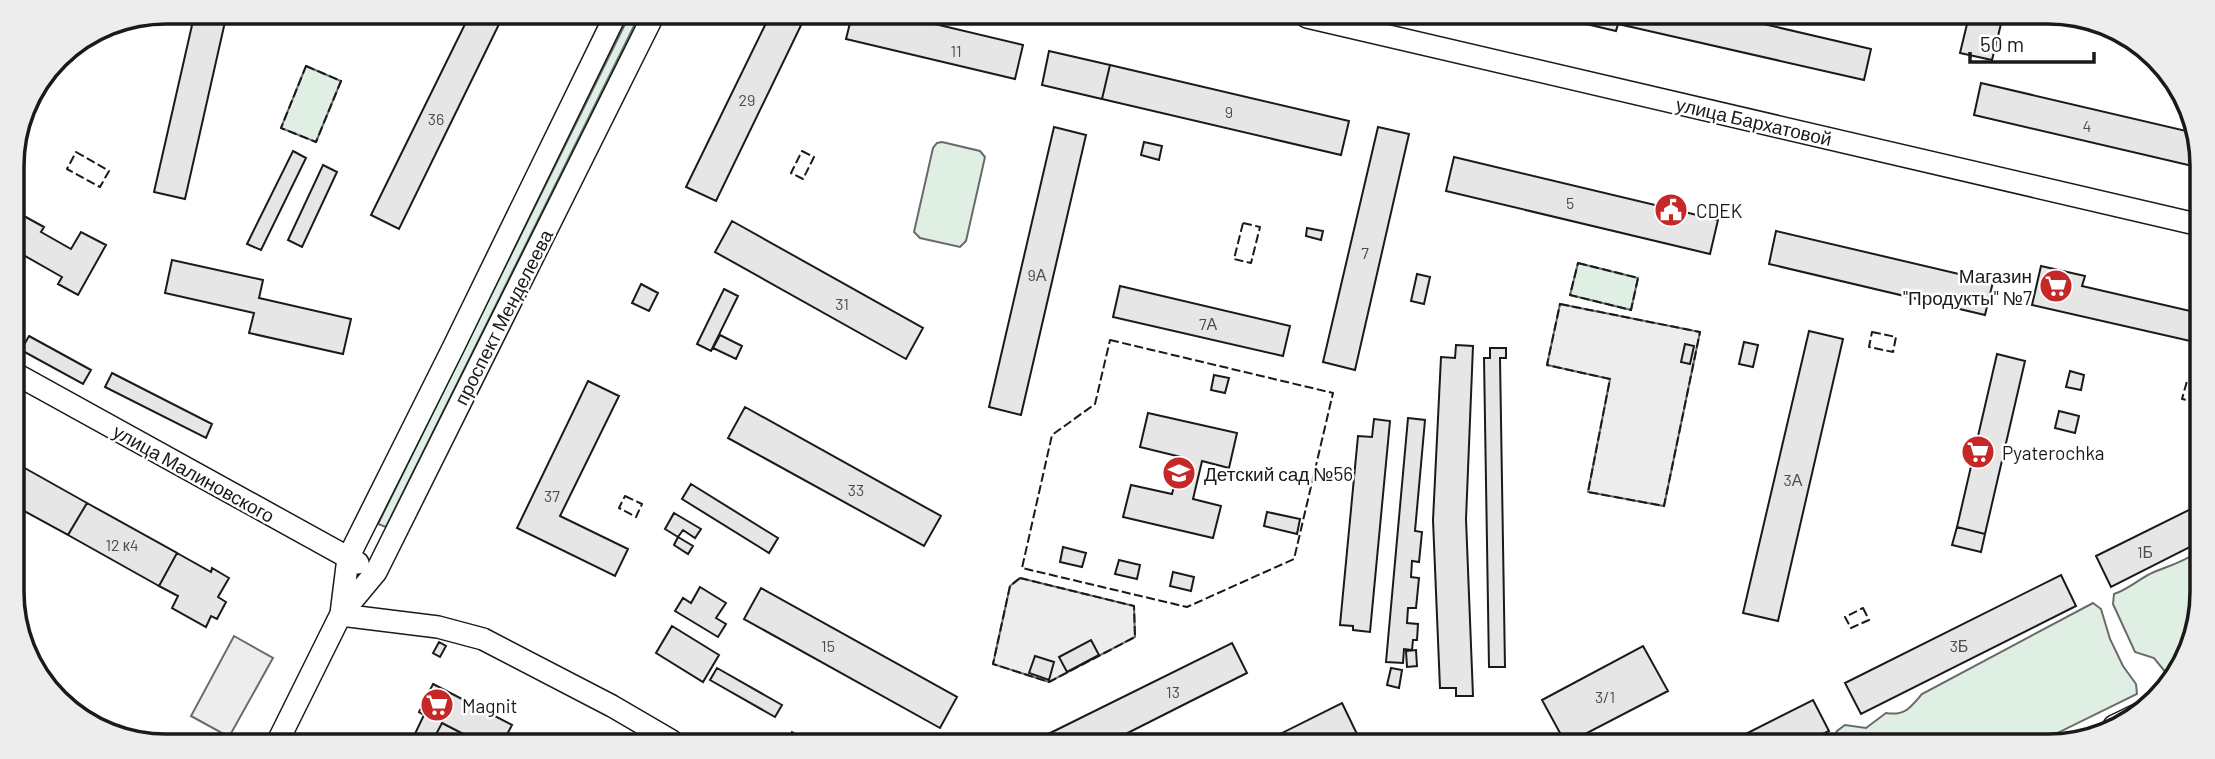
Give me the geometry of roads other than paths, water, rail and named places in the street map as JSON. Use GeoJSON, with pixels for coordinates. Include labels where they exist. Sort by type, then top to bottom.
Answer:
{"type":"FeatureCollection","features":[{"type":"Feature","properties":{"kind":"street","name":"проспект Менделеева"},"geometry":{"type":"LineString","coordinates":[[341,614],[348,558],[611,24]]}},
{"type":"Feature","properties":{"kind":"street","name":"проспект Менделеева"},"geometry":{"type":"LineString","coordinates":[[281,734],[341,614],[376,572],[649,24]]}},
{"type":"Feature","properties":{"kind":"street","name":"улица Бархатовой"},"geometry":{"type":"LineString","coordinates":[[1337,24],[2190,223]]}},
{"type":"Feature","properties":{"kind":"street","name":"улица Малиновского"},"geometry":{"type":"LineString","coordinates":[[24,379],[376,572]]}},
{"type":"Feature","properties":{"kind":"street"},"geometry":{"type":"LineString","coordinates":[[341,614],[438,626],[482,639],[612,706],[660,734]]}},
{"type":"Feature","properties":{"kind":"place","name":"CDEK"},"geometry":{"type":"Point","coordinates":[1671,210]}},
{"type":"Feature","properties":{"kind":"place","name":"Магазин \"Продукты\" №7"},"geometry":{"type":"Point","coordinates":[2056,286]}},
{"type":"Feature","properties":{"kind":"place","name":"Pyaterochka"},"geometry":{"type":"Point","coordinates":[1978,452]}},
{"type":"Feature","properties":{"kind":"place","name":"Детский сад №56"},"geometry":{"type":"Point","coordinates":[1179,473]}},
{"type":"Feature","properties":{"kind":"place","name":"Magnit"},"geometry":{"type":"Point","coordinates":[437,705]}}]}
